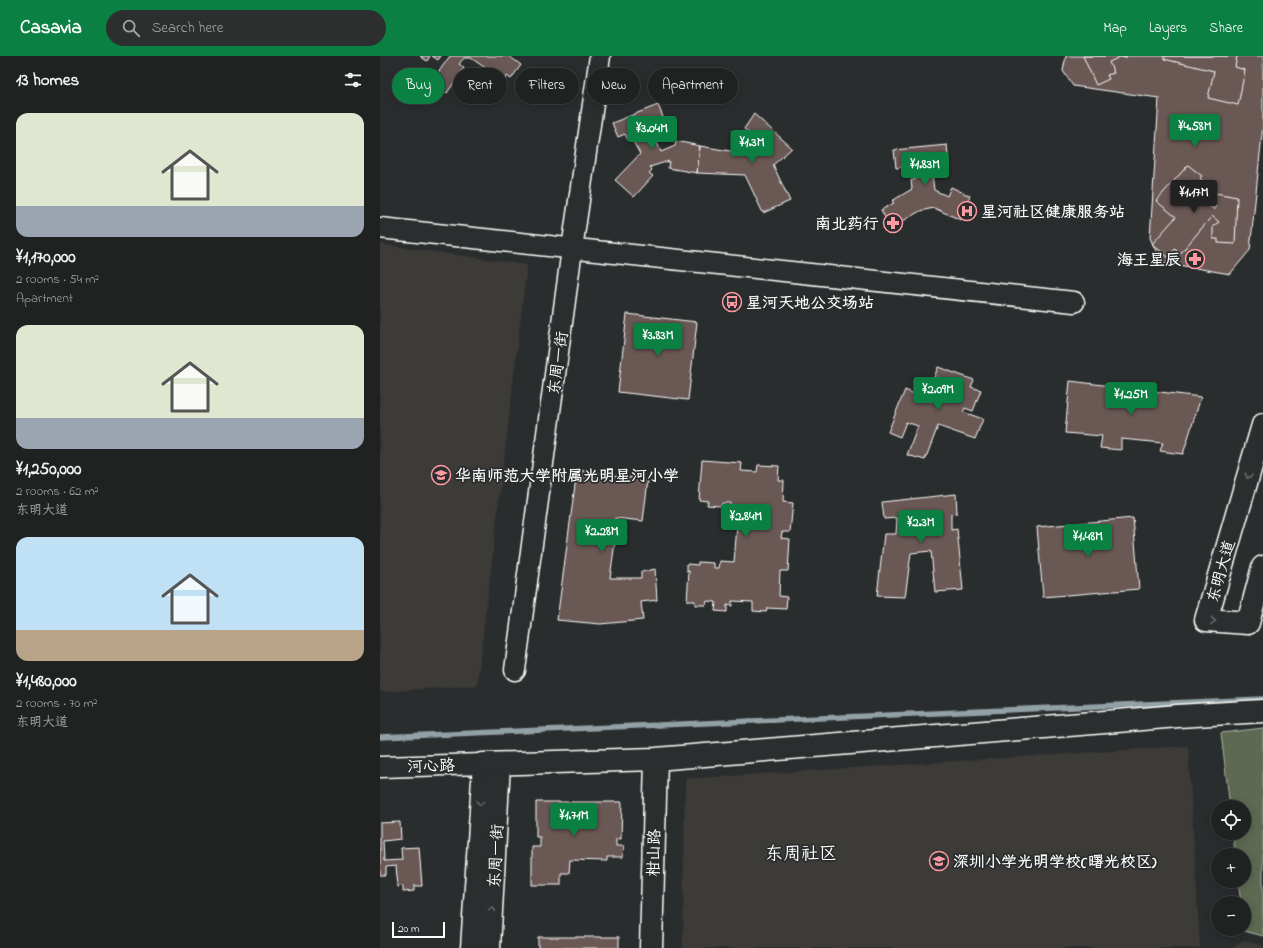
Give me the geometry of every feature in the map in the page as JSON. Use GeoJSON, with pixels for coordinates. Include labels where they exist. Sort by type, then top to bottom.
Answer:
{"type":"FeatureCollection","features":[{"type":"Feature","properties":{"kind":"street","name":"东周一街"},"geometry":{"type":"LineString","coordinates":[[515,670],[572,249],[600,56]]}},
{"type":"Feature","properties":{"kind":"street"},"geometry":{"type":"LineString","coordinates":[[380,228],[1074,302]]}},
{"type":"Feature","properties":{"kind":"street","name":"东明大道"},"geometry":{"type":"LineString","coordinates":[[1263,425],[1206,620],[1248,623],[1263,567]]}},
{"type":"Feature","properties":{"kind":"street"},"geometry":{"type":"LineString","coordinates":[[491,764],[656,758],[1263,711]]}},
{"type":"Feature","properties":{"kind":"street","name":"柑山路"},"geometry":{"type":"LineString","coordinates":[[651,948],[656,758]]}},
{"type":"Feature","properties":{"kind":"street","name":"东周一街"},"geometry":{"type":"LineString","coordinates":[[471,948],[491,764]]}},
{"type":"Feature","properties":{"kind":"street","name":"东周一街"},"geometry":{"type":"LineString","coordinates":[[490,948],[491,764]]}},
{"type":"Feature","properties":{"kind":"street","name":"河心路"},"geometry":{"type":"LineString","coordinates":[[380,767],[491,764]]}},
{"type":"Feature","properties":{"kind":"shaded area","name":"华南师范大学附属光明星河小学"},"geometry":{"type":"Polygon","coordinates":[[[380,244],[527,265],[477,685],[380,692],[380,244]]]}},
{"type":"Feature","properties":{"kind":"shaded area","name":"深圳小学光明学校(曙光校区)"},"geometry":{"type":"Polygon","coordinates":[[[1188,746],[1200,948],[683,948],[685,779],[1188,746]]]}},
{"type":"Feature","properties":{"kind":"shaded area"},"geometry":{"type":"Polygon","coordinates":[[[1243,940],[1263,946],[1263,948],[1233,948],[1243,940]]]}},
{"type":"Feature","properties":{"kind":"green space"},"geometry":{"type":"Polygon","coordinates":[[[1263,728],[1263,936],[1251,933],[1251,896],[1240,896],[1239,888],[1251,888],[1251,848],[1234,848],[1234,840],[1251,840],[1251,800],[1229,800],[1221,733],[1263,728]]]}},
{"type":"Feature","properties":{"kind":"building"},"geometry":{"type":"Polygon","coordinates":[[[420,56],[430,56],[427,61],[420,56]]]}},
{"type":"Feature","properties":{"kind":"building"},"geometry":{"type":"Polygon","coordinates":[[[432,56],[441,56],[438,60],[432,56]]]}},
{"type":"Feature","properties":{"kind":"building"},"geometry":{"type":"Polygon","coordinates":[[[450,56],[509,56],[521,65],[519,68],[515,68],[515,73],[511,79],[507,76],[507,68],[485,68],[471,58],[464,58],[459,64],[464,68],[453,68],[453,84],[447,93],[445,92],[445,68],[441,68],[450,56]]]}},
{"type":"Feature","properties":{"kind":"building"},"geometry":{"type":"Polygon","coordinates":[[[1066,56],[1263,56],[1263,125],[1250,250],[1230,274],[1161,262],[1150,238],[1159,98],[1073,86],[1063,71],[1066,56]]]}},
{"type":"Feature","properties":{"kind":"building"},"geometry":{"type":"Polygon","coordinates":[[[1083,56],[1126,56],[1126,58],[1120,57],[1109,62],[1114,73],[1107,75],[1109,79],[1096,85],[1083,56]]]}},
{"type":"Feature","properties":{"kind":"building"},"geometry":{"type":"Polygon","coordinates":[[[1164,56],[1237,56],[1235,67],[1245,70],[1238,105],[1208,98],[1214,71],[1164,59],[1164,56]]]}},
{"type":"Feature","properties":{"kind":"building"},"geometry":{"type":"Polygon","coordinates":[[[658,105],[666,124],[657,128],[659,133],[654,136],[661,152],[675,146],[676,141],[700,146],[697,173],[668,168],[669,161],[650,167],[652,170],[649,173],[653,176],[634,197],[615,180],[640,154],[631,138],[628,140],[625,134],[618,137],[612,123],[658,105]]]}},
{"type":"Feature","properties":{"kind":"building"},"geometry":{"type":"Polygon","coordinates":[[[754,114],[792,148],[773,165],[790,201],[763,213],[745,175],[697,173],[700,146],[736,152],[758,140],[744,129],[754,114]]]}},
{"type":"Feature","properties":{"kind":"building"},"geometry":{"type":"Polygon","coordinates":[[[947,145],[949,167],[937,169],[937,173],[932,174],[934,190],[947,196],[951,187],[970,196],[967,202],[973,205],[968,216],[963,214],[961,220],[934,208],[920,211],[891,228],[881,210],[894,203],[892,201],[912,189],[911,180],[915,180],[914,172],[904,173],[903,167],[896,168],[894,150],[947,145]]]}},
{"type":"Feature","properties":{"kind":"building"},"geometry":{"type":"Polygon","coordinates":[[[1188,165],[1202,176],[1200,178],[1205,183],[1200,189],[1205,195],[1200,200],[1215,210],[1215,193],[1237,197],[1235,244],[1218,243],[1218,239],[1213,239],[1213,226],[1219,222],[1212,216],[1180,254],[1175,249],[1168,257],[1152,244],[1176,217],[1156,201],[1188,165]]]}},
{"type":"Feature","properties":{"kind":"building"},"geometry":{"type":"Polygon","coordinates":[[[627,314],[697,322],[688,400],[618,392],[627,314]]]}},
{"type":"Feature","properties":{"kind":"building"},"geometry":{"type":"Polygon","coordinates":[[[938,367],[974,380],[971,387],[981,390],[973,411],[965,408],[963,412],[983,419],[975,439],[938,426],[925,460],[907,455],[918,426],[906,422],[900,437],[888,432],[905,390],[926,399],[938,367]]]}},
{"type":"Feature","properties":{"kind":"building"},"geometry":{"type":"Polygon","coordinates":[[[1070,381],[1201,397],[1183,454],[1160,451],[1163,443],[1121,439],[1121,450],[1100,448],[1102,436],[1065,433],[1070,381]]]}},
{"type":"Feature","properties":{"kind":"building"},"geometry":{"type":"Polygon","coordinates":[[[702,460],[742,463],[741,471],[757,472],[758,465],[779,466],[778,480],[784,480],[783,502],[793,503],[790,532],[782,532],[781,538],[790,539],[788,571],[780,571],[779,596],[787,597],[786,609],[767,608],[766,612],[753,611],[753,602],[732,601],[732,606],[727,605],[727,612],[715,611],[716,602],[707,601],[706,605],[695,605],[695,601],[687,601],[689,571],[687,572],[687,564],[698,565],[698,562],[714,563],[714,568],[719,568],[720,561],[734,562],[738,514],[729,513],[730,503],[722,503],[721,506],[707,505],[708,501],[699,500],[702,460]]]}},
{"type":"Feature","properties":{"kind":"building"},"geometry":{"type":"Polygon","coordinates":[[[577,470],[648,480],[643,521],[615,518],[611,542],[615,542],[610,578],[641,578],[641,572],[655,569],[657,600],[641,602],[643,620],[600,624],[557,620],[577,470]]]}},
{"type":"Feature","properties":{"kind":"building"},"geometry":{"type":"Polygon","coordinates":[[[956,494],[957,513],[951,514],[951,530],[957,529],[963,590],[935,592],[931,551],[911,553],[905,597],[877,596],[884,534],[896,534],[897,518],[884,519],[882,502],[956,494]]]}},
{"type":"Feature","properties":{"kind":"building"},"geometry":{"type":"Polygon","coordinates":[[[1133,518],[1139,589],[1043,597],[1037,527],[1133,518]]]}},
{"type":"Feature","properties":{"kind":"building"},"geometry":{"type":"Polygon","coordinates":[[[536,802],[622,802],[621,839],[616,839],[616,846],[624,846],[623,857],[607,857],[607,861],[570,860],[569,873],[561,873],[561,885],[532,885],[532,847],[540,847],[540,837],[536,837],[536,802]]]}},
{"type":"Feature","properties":{"kind":"building"},"geometry":{"type":"Polygon","coordinates":[[[400,822],[401,839],[383,841],[384,861],[402,860],[401,848],[419,847],[422,886],[414,886],[414,891],[403,892],[403,886],[398,887],[396,866],[386,867],[386,875],[380,875],[380,823],[400,822]]]}},
{"type":"Feature","properties":{"kind":"building"},"geometry":{"type":"Polygon","coordinates":[[[538,937],[619,937],[619,948],[538,948],[538,937]]]}},
{"type":"Feature","properties":{"kind":"waterway"},"geometry":{"type":"LineString","coordinates":[[380,737],[1263,699]]}},
{"type":"Feature","properties":{"kind":"place","name":"星河社区健康服务站"},"geometry":{"type":"Point","coordinates":[967,211]}},
{"type":"Feature","properties":{"kind":"place","name":"南北药行"},"geometry":{"type":"Point","coordinates":[893,223]}},
{"type":"Feature","properties":{"kind":"place","name":"海王星辰"},"geometry":{"type":"Point","coordinates":[1195,259]}},
{"type":"Feature","properties":{"kind":"place","name":"星河天地公交场站"},"geometry":{"type":"Point","coordinates":[732,302]}},
{"type":"Feature","properties":{"kind":"place","name":"华南师范大学附属光明星河小学"},"geometry":{"type":"Point","coordinates":[441,475]}},
{"type":"Feature","properties":{"kind":"place","name":"深圳小学光明学校(曙光校区)"},"geometry":{"type":"Point","coordinates":[939,861]}},
{"type":"Feature","properties":{"kind":"district","name":"东周社区"},"geometry":{"type":"Point","coordinates":[801,853]}}]}
